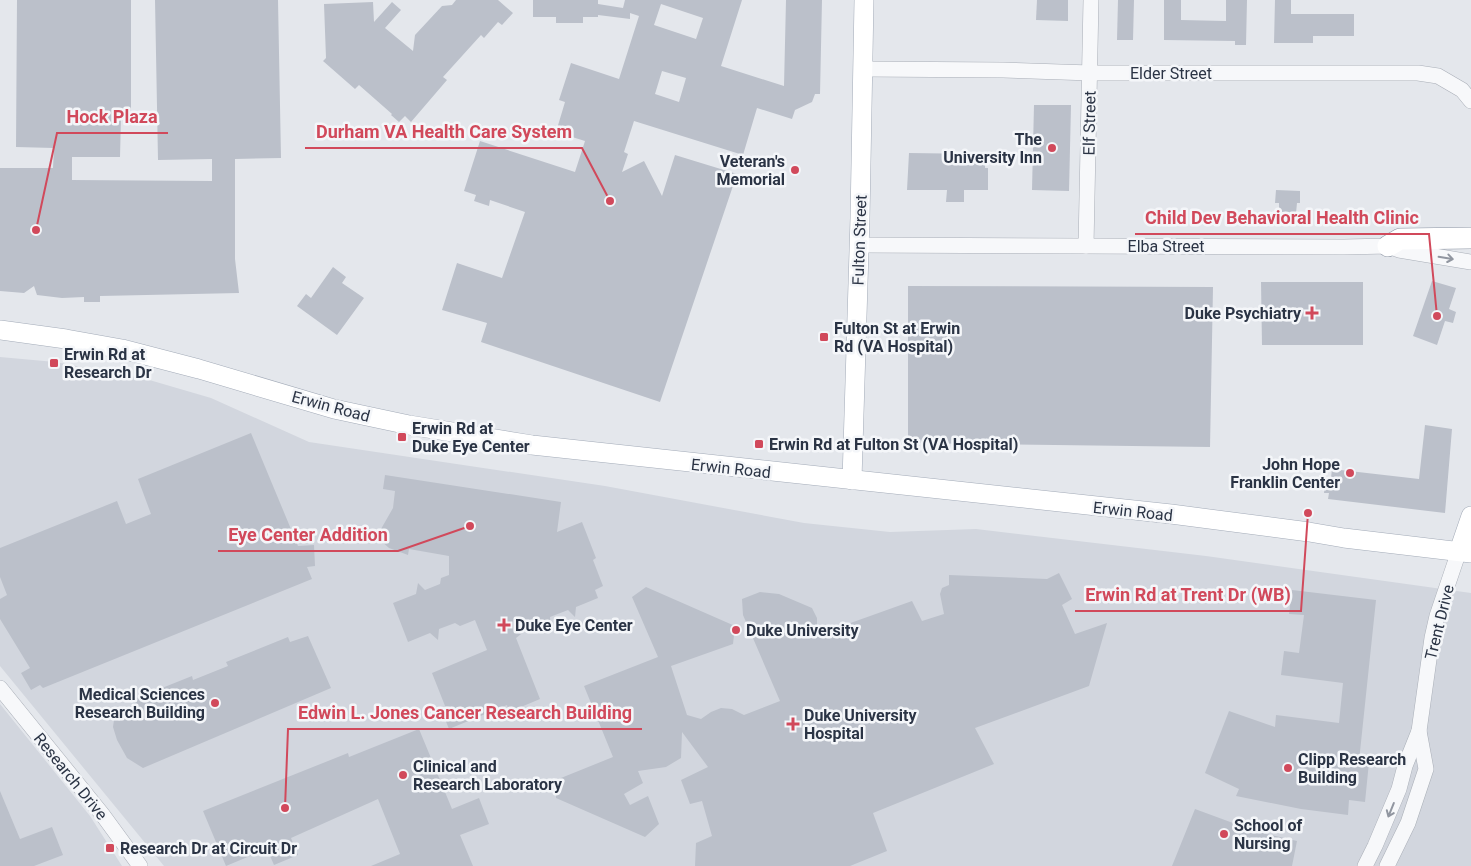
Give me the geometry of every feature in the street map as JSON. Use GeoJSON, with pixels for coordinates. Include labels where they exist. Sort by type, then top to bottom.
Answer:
{"type":"FeatureCollection","features":[{"type":"Feature","properties":{"kind":"highway"},"geometry":{"type":"LineString","coordinates":[[1388,246],[1400,240],[1471,238]]}},
{"type":"Feature","properties":{"kind":"main road","name":"Fulton Street"},"geometry":{"type":"LineString","coordinates":[[852,480],[864,0]]}},
{"type":"Feature","properties":{"kind":"main road","name":"Erwin Road"},"geometry":{"type":"LineString","coordinates":[[0,330],[122,349],[199,369],[317,405],[409,426],[566,450],[1170,514],[1344,538],[1465,552]]}},
{"type":"Feature","properties":{"kind":"main road","name":"Trent Drive"},"geometry":{"type":"LineString","coordinates":[[1465,552],[1471,516]]}},
{"type":"Feature","properties":{"kind":"street","name":"Elf Street"},"geometry":{"type":"LineString","coordinates":[[1086,246],[1091,0]]}},
{"type":"Feature","properties":{"kind":"street","name":"Elder Street"},"geometry":{"type":"LineString","coordinates":[[863,69],[1090,73],[1418,73],[1438,76],[1462,90],[1471,101]]}},
{"type":"Feature","properties":{"kind":"street","name":"Elba Street"},"geometry":{"type":"LineString","coordinates":[[859,245],[1388,246],[1399,250],[1471,262]]}},
{"type":"Feature","properties":{"kind":"street","name":"Trent Drive"},"geometry":{"type":"LineString","coordinates":[[1364,866],[1376,846],[1399,789],[1405,766],[1419,731],[1432,638],[1437,616],[1465,552]]}},
{"type":"Feature","properties":{"kind":"street","name":"Research Drive"},"geometry":{"type":"LineString","coordinates":[[0,688],[102,814],[140,866]]}},
{"type":"Feature","properties":{"kind":"street","name":"Trent Drive"},"geometry":{"type":"LineString","coordinates":[[1387,866],[1417,801],[1426,769],[1419,731]]}},
{"type":"Feature","properties":{"kind":"shaded area","name":"Duke University"},"geometry":{"type":"Polygon","coordinates":[[[0,357],[55,362],[146,379],[211,398],[309,442],[605,486],[804,523],[890,532],[976,529],[1206,556],[1471,593],[1471,866],[164,866],[0,666],[0,357]]]}},
{"type":"Feature","properties":{"kind":"shaded area"},"geometry":{"type":"Polygon","coordinates":[[[0,704],[90,816],[122,866],[0,866],[0,704]]]}},
{"type":"Feature","properties":{"kind":"building"},"geometry":{"type":"Polygon","coordinates":[[[17,0],[131,0],[131,117],[121,117],[120,157],[72,157],[72,180],[212,181],[212,159],[158,160],[155,0],[278,0],[281,158],[235,159],[235,259],[239,293],[100,296],[100,302],[84,302],[84,297],[62,298],[37,295],[34,286],[24,293],[0,291],[0,168],[53,168],[54,148],[16,147],[17,0]]]}},
{"type":"Feature","properties":{"kind":"building"},"geometry":{"type":"Polygon","coordinates":[[[456,0],[498,0],[513,13],[502,25],[498,22],[484,38],[481,35],[443,77],[447,80],[411,122],[405,116],[399,122],[359,85],[355,89],[323,61],[326,58],[324,4],[373,2],[374,22],[392,2],[401,10],[385,28],[413,51],[415,35],[442,6],[452,5],[456,0]]]}},
{"type":"Feature","properties":{"kind":"building"},"geometry":{"type":"Polygon","coordinates":[[[533,0],[598,0],[598,4],[623,8],[625,0],[742,0],[721,66],[784,86],[786,0],[822,0],[820,94],[815,94],[812,102],[795,110],[792,119],[757,108],[743,155],[634,121],[624,152],[628,154],[622,172],[644,161],[662,196],[675,155],[737,174],[660,402],[481,342],[487,323],[442,310],[457,263],[502,278],[525,212],[490,200],[489,206],[474,201],[476,195],[464,191],[480,141],[575,172],[585,141],[556,132],[565,102],[559,100],[571,63],[619,79],[639,16],[630,13],[630,19],[598,15],[598,17],[583,17],[583,23],[556,23],[556,17],[533,17],[533,0]],[[661,4],[654,25],[696,39],[703,18],[661,4]],[[662,71],[655,94],[679,102],[686,78],[662,71]]]}},
{"type":"Feature","properties":{"kind":"building"},"geometry":{"type":"Polygon","coordinates":[[[1037,0],[1068,0],[1068,21],[1036,20],[1037,0]]]}},
{"type":"Feature","properties":{"kind":"building"},"geometry":{"type":"Polygon","coordinates":[[[1118,0],[1134,0],[1133,40],[1117,40],[1118,0]]]}},
{"type":"Feature","properties":{"kind":"building"},"geometry":{"type":"Polygon","coordinates":[[[1164,0],[1181,0],[1181,20],[1226,21],[1226,0],[1247,0],[1246,45],[1235,45],[1235,41],[1164,40],[1164,0]]]}},
{"type":"Feature","properties":{"kind":"building"},"geometry":{"type":"Polygon","coordinates":[[[1275,0],[1291,0],[1291,14],[1354,14],[1354,36],[1313,36],[1313,43],[1274,43],[1275,0]]]}},
{"type":"Feature","properties":{"kind":"building","name":"The University Inn"},"geometry":{"type":"Polygon","coordinates":[[[1034,105],[1071,105],[1069,191],[1032,190],[1034,105]]]}},
{"type":"Feature","properties":{"kind":"building"},"geometry":{"type":"Polygon","coordinates":[[[909,153],[980,154],[980,159],[985,159],[985,168],[988,168],[988,190],[964,190],[964,202],[946,202],[947,190],[907,190],[909,153]]]}},
{"type":"Feature","properties":{"kind":"building"},"geometry":{"type":"Polygon","coordinates":[[[1276,190],[1300,191],[1300,203],[1297,203],[1296,213],[1279,212],[1279,203],[1275,203],[1276,190]]]}},
{"type":"Feature","properties":{"kind":"building"},"geometry":{"type":"Polygon","coordinates":[[[333,267],[346,277],[342,283],[364,298],[337,335],[297,306],[306,294],[311,298],[333,267]]]}},
{"type":"Feature","properties":{"kind":"building"},"geometry":{"type":"Polygon","coordinates":[[[1432,281],[1456,288],[1449,309],[1456,312],[1453,323],[1445,321],[1437,345],[1413,336],[1432,281]]]}},
{"type":"Feature","properties":{"kind":"building","name":"Duke Psychiatry"},"geometry":{"type":"Polygon","coordinates":[[[1261,282],[1363,282],[1363,345],[1262,345],[1261,282]]]}},
{"type":"Feature","properties":{"kind":"building"},"geometry":{"type":"Polygon","coordinates":[[[908,286],[1213,287],[1210,447],[908,443],[908,286]]]}},
{"type":"Feature","properties":{"kind":"building","name":"John Hope Franklin Center"},"geometry":{"type":"Polygon","coordinates":[[[1425,425],[1452,429],[1445,513],[1328,499],[1329,493],[1324,493],[1326,478],[1331,478],[1332,469],[1419,479],[1425,425]]]}},
{"type":"Feature","properties":{"kind":"building"},"geometry":{"type":"Polygon","coordinates":[[[251,433],[298,546],[314,545],[315,566],[307,567],[312,579],[43,688],[40,685],[31,690],[21,673],[30,668],[0,619],[0,599],[7,595],[0,577],[0,548],[117,501],[126,524],[151,514],[138,479],[251,433]]]}},
{"type":"Feature","properties":{"kind":"building","name":"Duke Eye Center"},"geometry":{"type":"Polygon","coordinates":[[[385,475],[561,502],[557,532],[582,522],[596,558],[593,560],[603,586],[595,590],[598,598],[576,607],[575,617],[568,610],[550,617],[551,631],[543,620],[525,628],[525,631],[516,638],[540,699],[509,712],[507,705],[449,729],[445,719],[449,716],[432,673],[487,650],[475,620],[460,626],[455,623],[439,629],[438,640],[430,633],[408,642],[393,603],[416,594],[418,583],[425,590],[440,584],[441,578],[449,575],[449,556],[409,549],[408,555],[389,548],[380,540],[377,536],[393,508],[395,491],[383,489],[385,475]]]}},
{"type":"Feature","properties":{"kind":"building","name":"Duke University Hospital"},"geometry":{"type":"Polygon","coordinates":[[[1059,573],[1072,599],[1062,605],[1075,634],[1107,623],[1089,686],[975,728],[994,764],[873,813],[887,851],[850,866],[695,866],[696,843],[712,836],[702,801],[690,804],[681,780],[708,767],[682,732],[681,758],[666,767],[638,771],[643,783],[624,794],[630,805],[648,796],[659,824],[645,837],[556,798],[556,780],[613,757],[584,686],[658,657],[632,597],[646,587],[735,626],[733,644],[671,666],[687,715],[701,719],[721,708],[732,709],[744,715],[780,701],[743,615],[742,599],[760,592],[779,594],[812,608],[817,618],[817,635],[912,601],[922,621],[944,614],[940,594],[942,588],[949,585],[949,575],[1047,579],[1059,573]]]}},
{"type":"Feature","properties":{"kind":"building"},"geometry":{"type":"Polygon","coordinates":[[[1292,590],[1376,600],[1359,761],[1369,762],[1365,802],[1349,800],[1348,815],[1301,809],[1236,796],[1239,789],[1205,773],[1229,711],[1275,727],[1276,715],[1339,723],[1343,683],[1281,675],[1284,651],[1299,653],[1304,615],[1289,614],[1292,590]]]}},
{"type":"Feature","properties":{"kind":"building","name":"Medical Sciences Research Building"},"geometry":{"type":"Polygon","coordinates":[[[308,636],[331,688],[143,768],[127,758],[117,740],[113,727],[115,713],[134,705],[132,700],[192,676],[193,680],[228,666],[226,662],[288,637],[290,642],[308,636]]]}},
{"type":"Feature","properties":{"kind":"building"},"geometry":{"type":"Polygon","coordinates":[[[419,729],[452,809],[479,798],[489,824],[460,835],[473,866],[371,866],[400,854],[378,799],[291,838],[298,855],[274,865],[267,849],[226,866],[203,811],[348,753],[349,757],[419,729]]]}},
{"type":"Feature","properties":{"kind":"building"},"geometry":{"type":"Polygon","coordinates":[[[0,791],[20,839],[52,827],[63,855],[34,866],[0,866],[0,791]]]}},
{"type":"Feature","properties":{"kind":"building","name":"School of Nursing"},"geometry":{"type":"Polygon","coordinates":[[[1195,809],[1233,823],[1232,826],[1297,841],[1292,866],[1172,866],[1195,809]]]}},
{"type":"Feature","properties":{"kind":"place","name":"The University Inn"},"geometry":{"type":"Point","coordinates":[1052,148]}},
{"type":"Feature","properties":{"kind":"place","name":"Veteran's Memorial"},"geometry":{"type":"Point","coordinates":[795,170]}},
{"type":"Feature","properties":{"kind":"place","name":"Durham VA Health Care System"},"geometry":{"type":"Point","coordinates":[610,201]}},
{"type":"Feature","properties":{"kind":"place","name":"Hock Plaza"},"geometry":{"type":"Point","coordinates":[36,230]}},
{"type":"Feature","properties":{"kind":"place","name":"Duke Psychiatry"},"geometry":{"type":"Point","coordinates":[1312,313]}},
{"type":"Feature","properties":{"kind":"place","name":"Child Dev Behavioral Health Clinic"},"geometry":{"type":"Point","coordinates":[1437,316]}},
{"type":"Feature","properties":{"kind":"place","name":"Fulton St at Erwin Rd (VA Hospital)"},"geometry":{"type":"Point","coordinates":[824,337]}},
{"type":"Feature","properties":{"kind":"place","name":"Erwin Rd at Research Dr"},"geometry":{"type":"Point","coordinates":[54,363]}},
{"type":"Feature","properties":{"kind":"place","name":"Erwin Rd at Duke Eye Center"},"geometry":{"type":"Point","coordinates":[402,437]}},
{"type":"Feature","properties":{"kind":"place","name":"Erwin Rd at Fulton St (VA Hospital)"},"geometry":{"type":"Point","coordinates":[759,444]}},
{"type":"Feature","properties":{"kind":"place","name":"John Hope Franklin Center"},"geometry":{"type":"Point","coordinates":[1350,473]}},
{"type":"Feature","properties":{"kind":"place","name":"Erwin Rd at Trent Dr (WB)"},"geometry":{"type":"Point","coordinates":[1308,513]}},
{"type":"Feature","properties":{"kind":"place","name":"Eye Center Addition"},"geometry":{"type":"Point","coordinates":[470,526]}},
{"type":"Feature","properties":{"kind":"place","name":"Duke Eye Center"},"geometry":{"type":"Point","coordinates":[504,625]}},
{"type":"Feature","properties":{"kind":"place","name":"Duke University"},"geometry":{"type":"Point","coordinates":[736,630]}},
{"type":"Feature","properties":{"kind":"place","name":"Medical Sciences Research Building"},"geometry":{"type":"Point","coordinates":[215,703]}},
{"type":"Feature","properties":{"kind":"place","name":"Duke University Hospital"},"geometry":{"type":"Point","coordinates":[793,724]}},
{"type":"Feature","properties":{"kind":"place","name":"Clipp Research Building"},"geometry":{"type":"Point","coordinates":[1288,768]}},
{"type":"Feature","properties":{"kind":"place","name":"Clinical and Research Laboratory"},"geometry":{"type":"Point","coordinates":[403,775]}},
{"type":"Feature","properties":{"kind":"place","name":"Edwin L. Jones Cancer Research Building"},"geometry":{"type":"Point","coordinates":[285,808]}},
{"type":"Feature","properties":{"kind":"place","name":"School of Nursing"},"geometry":{"type":"Point","coordinates":[1224,834]}},
{"type":"Feature","properties":{"kind":"place","name":"Research Dr at Circuit Dr"},"geometry":{"type":"Point","coordinates":[110,848]}}]}
